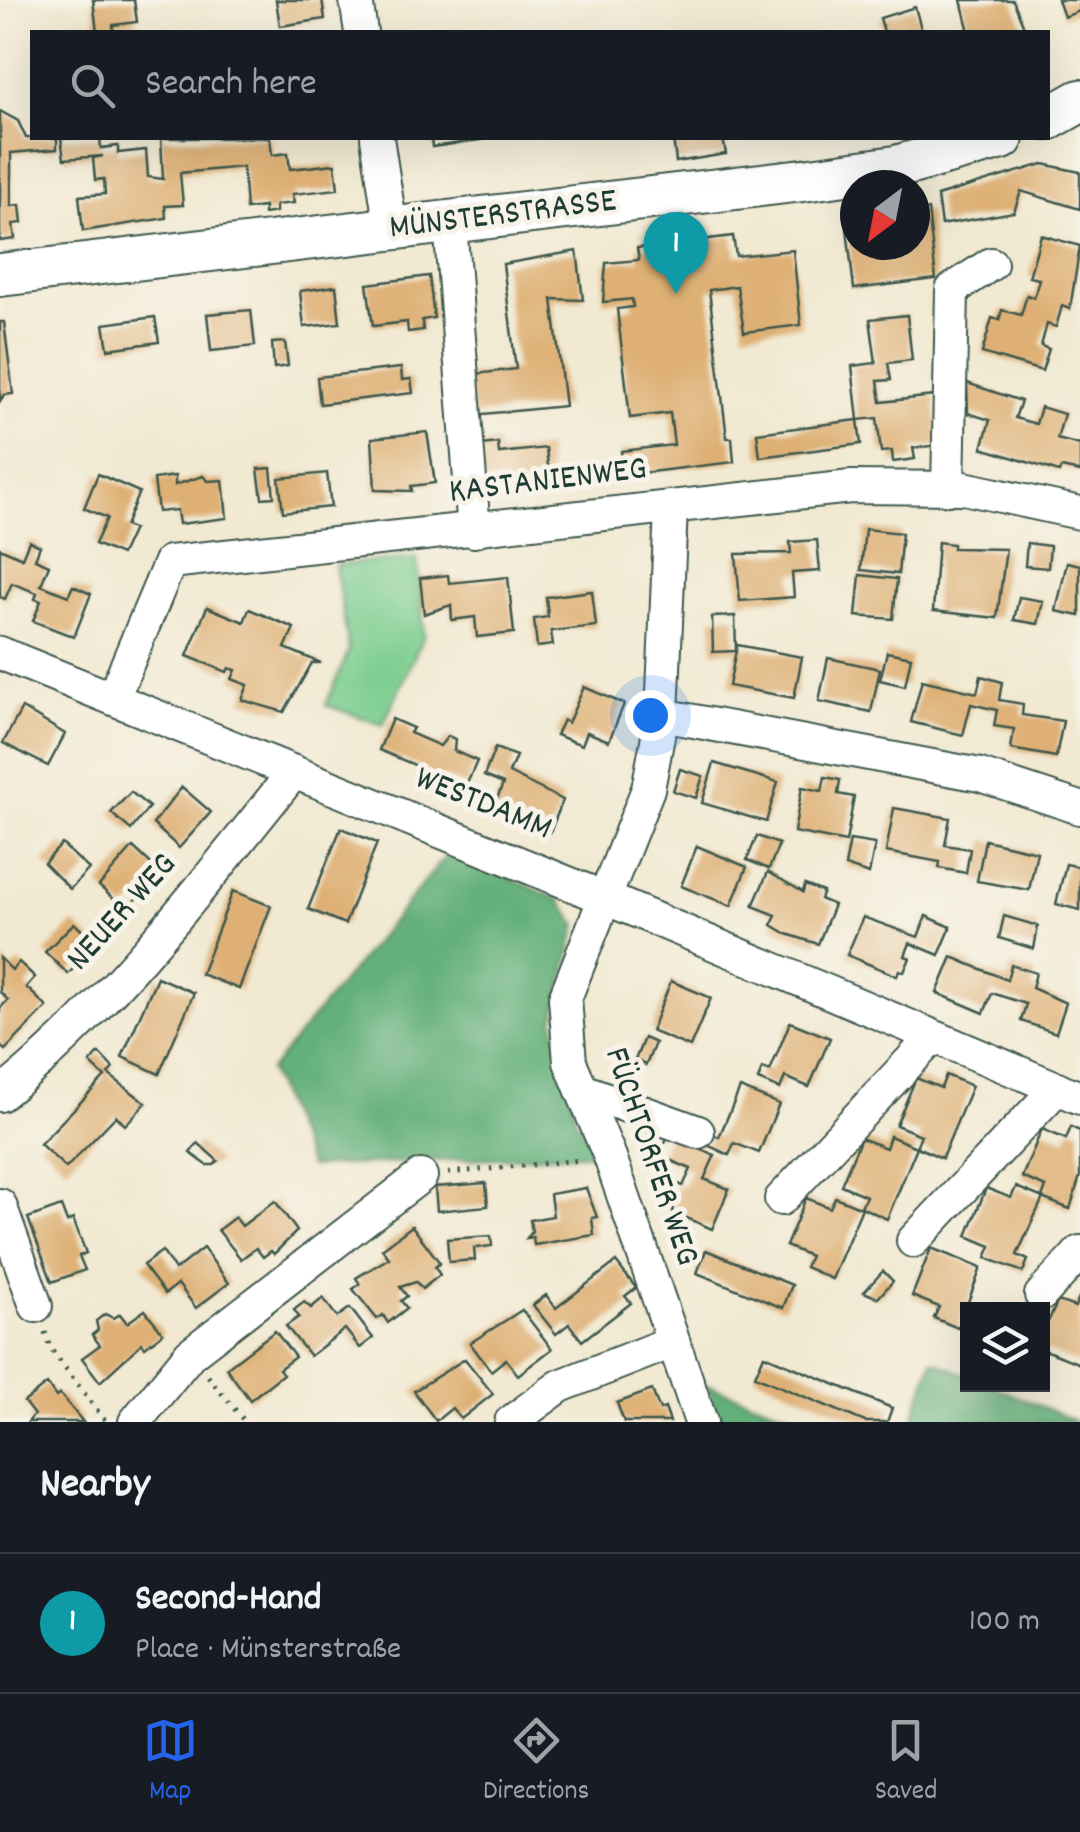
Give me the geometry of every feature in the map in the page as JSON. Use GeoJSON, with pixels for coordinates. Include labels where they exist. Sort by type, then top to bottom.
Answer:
{"type":"FeatureCollection","features":[{"type":"Feature","properties":{"kind":"main road"},"geometry":{"type":"LineString","coordinates":[[1050,118],[1080,101]]}},
{"type":"Feature","properties":{"kind":"main road","name":"MÜNSTERSTRASSE"},"geometry":{"type":"LineString","coordinates":[[0,276],[896,168],[995,140]]}},
{"type":"Feature","properties":{"kind":"street"},"geometry":{"type":"LineString","coordinates":[[356,0],[361,30]]}},
{"type":"Feature","properties":{"kind":"street"},"geometry":{"type":"LineString","coordinates":[[377,140],[391,229]]}},
{"type":"Feature","properties":{"kind":"street"},"geometry":{"type":"LineString","coordinates":[[450,223],[474,531]]}},
{"type":"Feature","properties":{"kind":"street"},"geometry":{"type":"LineString","coordinates":[[948,488],[952,290],[991,264]]}},
{"type":"Feature","properties":{"kind":"street","name":"KASTANIENWEG"},"geometry":{"type":"LineString","coordinates":[[113,698],[170,562],[850,487],[948,488],[1080,513]]}},
{"type":"Feature","properties":{"kind":"street","name":"FÜCHTORFER WEG"},"geometry":{"type":"LineString","coordinates":[[671,508],[662,714],[648,790],[566,998],[570,1062],[610,1157],[701,1422]]}},
{"type":"Feature","properties":{"kind":"street","name":"WESTDAMM"},"geometry":{"type":"LineString","coordinates":[[0,653],[605,898],[1068,1093],[912,1241]]}},
{"type":"Feature","properties":{"kind":"street"},"geometry":{"type":"LineString","coordinates":[[662,714],[980,775],[1080,808]]}},
{"type":"Feature","properties":{"kind":"street","name":"NEUER WEG"},"geometry":{"type":"LineString","coordinates":[[0,1096],[43,1062],[198,890],[294,772]]}},
{"type":"Feature","properties":{"kind":"street"},"geometry":{"type":"LineString","coordinates":[[780,1199],[932,1037]]}},
{"type":"Feature","properties":{"kind":"street"},"geometry":{"type":"LineString","coordinates":[[582,1090],[698,1132]]}},
{"type":"Feature","properties":{"kind":"street"},"geometry":{"type":"LineString","coordinates":[[135,1422],[190,1354],[420,1176]]}},
{"type":"Feature","properties":{"kind":"street"},"geometry":{"type":"LineString","coordinates":[[0,1205],[36,1306]]}},
{"type":"Feature","properties":{"kind":"street"},"geometry":{"type":"LineString","coordinates":[[1041,1294],[1080,1252]]}},
{"type":"Feature","properties":{"kind":"street"},"geometry":{"type":"LineString","coordinates":[[511,1422],[560,1386],[672,1342]]}},
{"type":"Feature","properties":{"kind":"path"},"geometry":{"type":"LineString","coordinates":[[420,1176],[610,1157]]}},
{"type":"Feature","properties":{"kind":"path"},"geometry":{"type":"LineString","coordinates":[[36,1306],[50,1348],[106,1422]]}},
{"type":"Feature","properties":{"kind":"path"},"geometry":{"type":"LineString","coordinates":[[190,1354],[245,1422]]}},
{"type":"Feature","properties":{"kind":"green space"},"geometry":{"type":"Polygon","coordinates":[[[417,558],[424,635],[383,725],[326,705],[349,650],[335,565],[417,558]]]}},
{"type":"Feature","properties":{"kind":"green space"},"geometry":{"type":"Polygon","coordinates":[[[449,852],[560,900],[577,925],[554,1021],[576,1120],[598,1153],[310,1167],[269,1071],[449,852]]]}},
{"type":"Feature","properties":{"kind":"green space"},"geometry":{"type":"Polygon","coordinates":[[[933,1360],[960,1372],[960,1392],[1007,1392],[1077,1422],[912,1422],[933,1360]]]}},
{"type":"Feature","properties":{"kind":"green space"},"geometry":{"type":"Polygon","coordinates":[[[706,1385],[813,1422],[721,1422],[706,1385]]]}},
{"type":"Feature","properties":{"kind":"building"},"geometry":{"type":"Polygon","coordinates":[[[93,0],[134,0],[137,22],[113,25],[113,30],[97,30],[93,0]]]}},
{"type":"Feature","properties":{"kind":"building"},"geometry":{"type":"Polygon","coordinates":[[[276,0],[322,0],[325,19],[280,26],[276,0]]]}},
{"type":"Feature","properties":{"kind":"building"},"geometry":{"type":"Polygon","coordinates":[[[961,0],[1013,0],[1025,30],[968,30],[961,0]]]}},
{"type":"Feature","properties":{"kind":"building"},"geometry":{"type":"Polygon","coordinates":[[[1058,0],[1080,0],[1080,11],[1064,17],[1058,0]]]}},
{"type":"Feature","properties":{"kind":"building"},"geometry":{"type":"Polygon","coordinates":[[[915,7],[921,30],[883,30],[880,18],[915,7]]]}},
{"type":"Feature","properties":{"kind":"building"},"geometry":{"type":"Polygon","coordinates":[[[0,111],[18,121],[26,138],[57,140],[57,149],[11,153],[11,206],[20,205],[22,223],[13,224],[15,239],[0,241],[0,111]]]}},
{"type":"Feature","properties":{"kind":"building"},"geometry":{"type":"Polygon","coordinates":[[[61,140],[100,140],[101,148],[118,146],[118,153],[146,150],[148,177],[163,179],[161,140],[270,140],[272,155],[288,153],[290,169],[335,164],[338,189],[292,194],[294,203],[276,205],[276,212],[264,214],[264,207],[246,209],[243,167],[180,173],[183,205],[165,206],[166,218],[83,231],[79,196],[105,194],[104,179],[95,180],[93,158],[103,156],[64,159],[61,140]]]}},
{"type":"Feature","properties":{"kind":"building"},"geometry":{"type":"Polygon","coordinates":[[[431,140],[481,140],[432,147],[431,140]]]}},
{"type":"Feature","properties":{"kind":"building"},"geometry":{"type":"Polygon","coordinates":[[[673,140],[723,140],[726,154],[676,162],[673,140]]]}},
{"type":"Feature","properties":{"kind":"building"},"geometry":{"type":"Polygon","coordinates":[[[1043,164],[1080,172],[1080,209],[1021,191],[1014,212],[941,225],[937,196],[1043,164]]]}},
{"type":"Feature","properties":{"kind":"building"},"geometry":{"type":"Polygon","coordinates":[[[930,227],[936,279],[854,289],[851,260],[930,260],[930,227]]]}},
{"type":"Feature","properties":{"kind":"building"},"geometry":{"type":"Polygon","coordinates":[[[1041,235],[1080,246],[1070,309],[1062,306],[1056,327],[1047,324],[1041,346],[1049,349],[1042,371],[982,353],[992,318],[999,320],[1002,310],[1021,315],[1027,295],[1034,298],[1039,279],[1029,277],[1041,235]]]}},
{"type":"Feature","properties":{"kind":"building"},"geometry":{"type":"Polygon","coordinates":[[[733,236],[736,256],[793,250],[801,325],[744,332],[737,286],[709,290],[727,438],[732,438],[734,462],[624,475],[621,451],[674,445],[670,413],[630,418],[617,309],[633,307],[632,299],[603,302],[606,263],[639,260],[637,248],[733,236]]]}},
{"type":"Feature","properties":{"kind":"building"},"geometry":{"type":"Polygon","coordinates":[[[577,251],[583,300],[552,299],[565,406],[473,415],[468,375],[516,369],[503,264],[577,251]]]}},
{"type":"Feature","properties":{"kind":"building"},"geometry":{"type":"Polygon","coordinates":[[[429,276],[434,318],[422,320],[423,330],[408,332],[407,322],[373,326],[367,284],[429,276]]]}},
{"type":"Feature","properties":{"kind":"building"},"geometry":{"type":"Polygon","coordinates":[[[336,286],[340,323],[304,327],[300,291],[336,286]]]}},
{"type":"Feature","properties":{"kind":"building"},"geometry":{"type":"Polygon","coordinates":[[[251,310],[255,346],[211,351],[207,314],[251,310]]]}},
{"type":"Feature","properties":{"kind":"building"},"geometry":{"type":"Polygon","coordinates":[[[907,315],[912,360],[888,363],[891,380],[878,381],[881,402],[934,396],[940,445],[913,448],[915,459],[893,462],[892,451],[881,452],[877,418],[858,420],[852,366],[876,363],[870,319],[907,315]]]}},
{"type":"Feature","properties":{"kind":"building"},"geometry":{"type":"Polygon","coordinates":[[[155,317],[159,342],[108,349],[104,324],[155,317]]]}},
{"type":"Feature","properties":{"kind":"building"},"geometry":{"type":"Polygon","coordinates":[[[0,322],[4,322],[13,394],[4,395],[0,401],[0,322]]]}},
{"type":"Feature","properties":{"kind":"building"},"geometry":{"type":"Polygon","coordinates":[[[285,342],[288,366],[274,368],[272,343],[285,342]]]}},
{"type":"Feature","properties":{"kind":"building"},"geometry":{"type":"Polygon","coordinates":[[[401,368],[402,380],[411,379],[413,393],[320,404],[317,377],[401,368]]]}},
{"type":"Feature","properties":{"kind":"building"},"geometry":{"type":"Polygon","coordinates":[[[967,383],[1021,401],[1015,418],[1036,424],[1041,407],[1064,414],[1057,439],[1080,445],[1080,472],[1061,468],[1059,472],[982,448],[990,420],[968,413],[967,383]]]}},
{"type":"Feature","properties":{"kind":"building"},"geometry":{"type":"Polygon","coordinates":[[[858,420],[861,444],[760,457],[757,433],[858,420]]]}},
{"type":"Feature","properties":{"kind":"building"},"geometry":{"type":"Polygon","coordinates":[[[427,432],[435,483],[411,486],[412,491],[375,490],[372,438],[427,432]]]}},
{"type":"Feature","properties":{"kind":"building"},"geometry":{"type":"Polygon","coordinates":[[[498,443],[499,453],[546,448],[550,483],[502,488],[502,480],[477,483],[473,446],[498,443]]]}},
{"type":"Feature","properties":{"kind":"building"},"geometry":{"type":"Polygon","coordinates":[[[271,468],[274,497],[262,498],[258,469],[271,468]]]}},
{"type":"Feature","properties":{"kind":"building"},"geometry":{"type":"Polygon","coordinates":[[[327,473],[331,507],[283,512],[279,478],[327,473]]]}},
{"type":"Feature","properties":{"kind":"building"},"geometry":{"type":"Polygon","coordinates":[[[98,474],[139,492],[125,526],[133,529],[121,555],[95,544],[107,518],[84,508],[98,474]]]}},
{"type":"Feature","properties":{"kind":"building"},"geometry":{"type":"Polygon","coordinates":[[[175,476],[175,485],[203,476],[208,481],[223,480],[227,518],[179,524],[177,510],[158,512],[154,479],[175,476]]]}},
{"type":"Feature","properties":{"kind":"building"},"geometry":{"type":"Polygon","coordinates":[[[865,529],[902,533],[898,574],[861,570],[865,529]]]}},
{"type":"Feature","properties":{"kind":"building"},"geometry":{"type":"Polygon","coordinates":[[[817,540],[820,571],[792,573],[794,597],[740,601],[736,554],[791,553],[790,542],[817,540]]]}},
{"type":"Feature","properties":{"kind":"building"},"geometry":{"type":"Polygon","coordinates":[[[29,541],[40,546],[35,559],[49,565],[41,585],[68,596],[73,586],[91,594],[74,637],[33,621],[41,601],[35,599],[37,593],[12,583],[5,599],[0,597],[0,548],[22,558],[29,541]]]}},
{"type":"Feature","properties":{"kind":"building"},"geometry":{"type":"Polygon","coordinates":[[[938,542],[953,544],[953,548],[1006,549],[997,618],[933,611],[938,542]]]}},
{"type":"Feature","properties":{"kind":"building"},"geometry":{"type":"Polygon","coordinates":[[[1027,543],[1050,546],[1048,568],[1025,566],[1027,543]]]}},
{"type":"Feature","properties":{"kind":"building"},"geometry":{"type":"Polygon","coordinates":[[[1067,562],[1080,565],[1080,616],[1056,611],[1067,562]]]}},
{"type":"Feature","properties":{"kind":"building"},"geometry":{"type":"Polygon","coordinates":[[[448,575],[449,583],[508,577],[514,633],[477,637],[475,617],[452,620],[451,605],[424,614],[420,578],[448,575]]]}},
{"type":"Feature","properties":{"kind":"building"},"geometry":{"type":"Polygon","coordinates":[[[860,575],[897,579],[893,619],[856,616],[860,575]]]}},
{"type":"Feature","properties":{"kind":"building"},"geometry":{"type":"Polygon","coordinates":[[[592,591],[596,626],[551,631],[553,645],[537,647],[534,619],[548,617],[546,597],[592,591]]]}},
{"type":"Feature","properties":{"kind":"building"},"geometry":{"type":"Polygon","coordinates":[[[1019,597],[1043,601],[1038,624],[1014,620],[1019,597]]]}},
{"type":"Feature","properties":{"kind":"building"},"geometry":{"type":"Polygon","coordinates":[[[207,607],[244,622],[249,609],[294,628],[285,648],[321,663],[312,663],[284,712],[242,700],[248,685],[232,679],[236,670],[229,668],[227,672],[187,656],[207,607]]]}},
{"type":"Feature","properties":{"kind":"building"},"geometry":{"type":"Polygon","coordinates":[[[735,616],[736,651],[713,652],[712,617],[735,616]]]}},
{"type":"Feature","properties":{"kind":"building"},"geometry":{"type":"Polygon","coordinates":[[[737,645],[802,657],[794,698],[729,686],[737,645]]]}},
{"type":"Feature","properties":{"kind":"building"},"geometry":{"type":"Polygon","coordinates":[[[887,652],[911,657],[905,686],[880,680],[887,652]]]}},
{"type":"Feature","properties":{"kind":"building"},"geometry":{"type":"Polygon","coordinates":[[[828,658],[880,669],[871,712],[819,701],[828,658]]]}},
{"type":"Feature","properties":{"kind":"building"},"geometry":{"type":"Polygon","coordinates":[[[981,676],[1002,682],[999,700],[1023,704],[1022,715],[1063,721],[1056,757],[1011,749],[1014,729],[994,726],[997,710],[971,704],[963,735],[911,722],[922,680],[977,693],[981,676]]]}},
{"type":"Feature","properties":{"kind":"building"},"geometry":{"type":"Polygon","coordinates":[[[584,687],[624,704],[609,741],[587,732],[582,745],[556,735],[563,720],[568,723],[584,687]]]}},
{"type":"Feature","properties":{"kind":"building"},"geometry":{"type":"Polygon","coordinates":[[[22,708],[65,734],[48,766],[3,743],[22,708]]]}},
{"type":"Feature","properties":{"kind":"building"},"geometry":{"type":"Polygon","coordinates":[[[392,719],[413,728],[410,733],[440,746],[448,736],[455,739],[454,751],[477,761],[466,786],[443,777],[437,782],[430,779],[429,771],[379,750],[392,719]]]}},
{"type":"Feature","properties":{"kind":"building"},"geometry":{"type":"Polygon","coordinates":[[[495,748],[516,756],[509,773],[563,800],[550,832],[493,809],[503,784],[484,776],[495,748]]]}},
{"type":"Feature","properties":{"kind":"building"},"geometry":{"type":"Polygon","coordinates":[[[714,763],[778,782],[766,822],[702,803],[714,763]]]}},
{"type":"Feature","properties":{"kind":"building"},"geometry":{"type":"Polygon","coordinates":[[[680,769],[703,776],[696,798],[673,791],[680,769]]]}},
{"type":"Feature","properties":{"kind":"building"},"geometry":{"type":"Polygon","coordinates":[[[825,777],[840,780],[838,794],[854,797],[846,842],[794,832],[802,787],[822,791],[825,777]]]}},
{"type":"Feature","properties":{"kind":"building"},"geometry":{"type":"Polygon","coordinates":[[[182,787],[211,812],[179,848],[153,824],[182,787]]]}},
{"type":"Feature","properties":{"kind":"building"},"geometry":{"type":"Polygon","coordinates":[[[131,792],[149,807],[131,830],[111,813],[131,792]]]}},
{"type":"Feature","properties":{"kind":"building"},"geometry":{"type":"Polygon","coordinates":[[[894,808],[950,818],[945,845],[970,849],[966,873],[939,868],[940,862],[886,852],[894,808]]]}},
{"type":"Feature","properties":{"kind":"building"},"geometry":{"type":"Polygon","coordinates":[[[341,828],[377,843],[345,924],[308,909],[341,828]]]}},
{"type":"Feature","properties":{"kind":"building"},"geometry":{"type":"Polygon","coordinates":[[[757,836],[779,844],[769,869],[747,860],[757,836]]]}},
{"type":"Feature","properties":{"kind":"building"},"geometry":{"type":"Polygon","coordinates":[[[850,840],[875,844],[869,874],[845,866],[850,840]]]}},
{"type":"Feature","properties":{"kind":"building"},"geometry":{"type":"Polygon","coordinates":[[[985,840],[1037,852],[1029,890],[977,881],[985,840]]]}},
{"type":"Feature","properties":{"kind":"building"},"geometry":{"type":"Polygon","coordinates":[[[62,844],[89,869],[70,889],[44,863],[62,844]]]}},
{"type":"Feature","properties":{"kind":"building"},"geometry":{"type":"Polygon","coordinates":[[[697,846],[747,867],[731,906],[681,886],[697,846]]]}},
{"type":"Feature","properties":{"kind":"building"},"geometry":{"type":"Polygon","coordinates":[[[133,847],[160,872],[126,910],[99,886],[133,847]]]}},
{"type":"Feature","properties":{"kind":"building"},"geometry":{"type":"Polygon","coordinates":[[[1066,864],[1080,867],[1080,910],[1056,904],[1066,864]]]}},
{"type":"Feature","properties":{"kind":"building"},"geometry":{"type":"Polygon","coordinates":[[[768,872],[803,892],[805,885],[823,892],[820,899],[834,905],[818,944],[787,934],[772,925],[776,915],[753,906],[768,872]]]}},
{"type":"Feature","properties":{"kind":"building"},"geometry":{"type":"Polygon","coordinates":[[[233,891],[271,906],[239,989],[201,974],[233,891]]]}},
{"type":"Feature","properties":{"kind":"building"},"geometry":{"type":"Polygon","coordinates":[[[926,916],[951,927],[939,955],[910,943],[905,956],[910,958],[904,972],[899,970],[897,976],[847,955],[863,917],[918,937],[926,916]]]}},
{"type":"Feature","properties":{"kind":"building"},"geometry":{"type":"Polygon","coordinates":[[[1004,916],[1038,926],[1034,949],[999,938],[1004,916]]]}},
{"type":"Feature","properties":{"kind":"building"},"geometry":{"type":"Polygon","coordinates":[[[74,923],[97,945],[68,974],[45,952],[74,923]]]}},
{"type":"Feature","properties":{"kind":"building"},"geometry":{"type":"Polygon","coordinates":[[[952,957],[1007,980],[1011,965],[1036,973],[1032,988],[1066,1003],[1056,1033],[1021,1021],[1026,1004],[992,993],[984,1013],[937,993],[952,957]]]}},
{"type":"Feature","properties":{"kind":"building"},"geometry":{"type":"Polygon","coordinates":[[[0,958],[12,970],[19,962],[35,977],[26,987],[47,1007],[5,1050],[0,1046],[0,1008],[8,1000],[0,992],[0,958]]]}},
{"type":"Feature","properties":{"kind":"building"},"geometry":{"type":"Polygon","coordinates":[[[157,977],[194,993],[159,1074],[122,1057],[157,977]]]}},
{"type":"Feature","properties":{"kind":"building"},"geometry":{"type":"Polygon","coordinates":[[[671,981],[711,998],[690,1047],[651,1031],[671,981]]]}},
{"type":"Feature","properties":{"kind":"building"},"geometry":{"type":"Polygon","coordinates":[[[790,1022],[830,1038],[809,1087],[785,1077],[780,1089],[758,1080],[762,1068],[770,1071],[790,1022]]]}},
{"type":"Feature","properties":{"kind":"building"},"geometry":{"type":"Polygon","coordinates":[[[644,1038],[655,1043],[646,1065],[635,1060],[644,1038]]]}},
{"type":"Feature","properties":{"kind":"building"},"geometry":{"type":"Polygon","coordinates":[[[99,1053],[113,1068],[108,1074],[146,1103],[125,1125],[116,1116],[66,1168],[40,1144],[105,1077],[90,1063],[99,1053]]]}},
{"type":"Feature","properties":{"kind":"building"},"geometry":{"type":"Polygon","coordinates":[[[946,1075],[972,1086],[942,1158],[917,1147],[887,1219],[861,1207],[866,1196],[841,1185],[861,1138],[886,1148],[890,1136],[916,1147],[921,1135],[896,1125],[916,1078],[941,1088],[946,1075]]]}},
{"type":"Feature","properties":{"kind":"building"},"geometry":{"type":"Polygon","coordinates":[[[740,1088],[779,1104],[759,1153],[734,1143],[729,1155],[707,1145],[712,1134],[719,1137],[740,1088]]]}},
{"type":"Feature","properties":{"kind":"building"},"geometry":{"type":"Polygon","coordinates":[[[1071,1127],[1080,1131],[1080,1176],[1070,1209],[1042,1198],[1046,1187],[1022,1177],[1042,1129],[1066,1139],[1071,1127]]]}},
{"type":"Feature","properties":{"kind":"building"},"geometry":{"type":"Polygon","coordinates":[[[670,1130],[701,1143],[699,1149],[715,1155],[704,1179],[729,1189],[712,1229],[673,1212],[678,1184],[683,1186],[691,1169],[660,1156],[670,1130]]]}},
{"type":"Feature","properties":{"kind":"building"},"geometry":{"type":"Polygon","coordinates":[[[198,1143],[218,1161],[214,1165],[207,1165],[190,1153],[198,1143]]]}},
{"type":"Feature","properties":{"kind":"building"},"geometry":{"type":"Polygon","coordinates":[[[486,1183],[488,1206],[437,1211],[435,1187],[486,1183]]]}},
{"type":"Feature","properties":{"kind":"building"},"geometry":{"type":"Polygon","coordinates":[[[1016,1187],[1043,1198],[1017,1255],[1028,1260],[1023,1272],[986,1258],[991,1246],[967,1236],[986,1188],[1011,1198],[1016,1187]]]}},
{"type":"Feature","properties":{"kind":"building"},"geometry":{"type":"Polygon","coordinates":[[[586,1188],[597,1217],[592,1218],[594,1235],[534,1245],[533,1237],[527,1238],[532,1232],[530,1220],[553,1216],[550,1194],[586,1188]]]}},
{"type":"Feature","properties":{"kind":"building"},"geometry":{"type":"Polygon","coordinates":[[[835,1197],[862,1208],[832,1279],[805,1267],[810,1256],[786,1246],[806,1198],[830,1208],[835,1197]]]}},
{"type":"Feature","properties":{"kind":"building"},"geometry":{"type":"Polygon","coordinates":[[[275,1201],[297,1231],[274,1254],[271,1251],[263,1257],[256,1248],[241,1259],[218,1230],[235,1217],[242,1226],[275,1201]]]}},
{"type":"Feature","properties":{"kind":"building"},"geometry":{"type":"Polygon","coordinates":[[[61,1206],[67,1222],[73,1219],[86,1253],[79,1256],[85,1270],[52,1282],[28,1218],[61,1206]]]}},
{"type":"Feature","properties":{"kind":"building"},"geometry":{"type":"Polygon","coordinates":[[[412,1226],[440,1263],[435,1267],[440,1275],[422,1289],[416,1282],[400,1287],[407,1296],[401,1301],[407,1308],[388,1323],[383,1315],[377,1319],[353,1289],[360,1284],[356,1278],[389,1258],[382,1249],[412,1226]]]}},
{"type":"Feature","properties":{"kind":"building"},"geometry":{"type":"Polygon","coordinates":[[[491,1236],[492,1246],[474,1248],[475,1260],[449,1262],[447,1239],[491,1236]]]}},
{"type":"Feature","properties":{"kind":"building"},"geometry":{"type":"Polygon","coordinates":[[[203,1248],[229,1283],[196,1308],[178,1284],[165,1294],[143,1265],[162,1251],[175,1270],[203,1248]]]}},
{"type":"Feature","properties":{"kind":"building"},"geometry":{"type":"Polygon","coordinates":[[[931,1248],[981,1268],[968,1302],[960,1302],[958,1328],[934,1318],[939,1307],[912,1296],[931,1248]]]}},
{"type":"Feature","properties":{"kind":"building"},"geometry":{"type":"Polygon","coordinates":[[[706,1250],[792,1285],[783,1308],[697,1273],[706,1250]]]}},
{"type":"Feature","properties":{"kind":"building"},"geometry":{"type":"Polygon","coordinates":[[[616,1262],[636,1288],[625,1296],[631,1303],[582,1341],[569,1324],[556,1334],[533,1305],[546,1295],[556,1308],[616,1262]]]}},
{"type":"Feature","properties":{"kind":"building"},"geometry":{"type":"Polygon","coordinates":[[[883,1271],[893,1281],[878,1298],[864,1292],[883,1271]]]}},
{"type":"Feature","properties":{"kind":"building"},"geometry":{"type":"Polygon","coordinates":[[[1080,1295],[1080,1364],[1050,1352],[1050,1318],[1058,1301],[1075,1307],[1080,1295]]]}},
{"type":"Feature","properties":{"kind":"building"},"geometry":{"type":"Polygon","coordinates":[[[323,1298],[337,1317],[350,1308],[373,1338],[360,1348],[345,1329],[310,1356],[286,1326],[299,1317],[294,1310],[304,1302],[311,1308],[323,1298]]]}},
{"type":"Feature","properties":{"kind":"building"},"geometry":{"type":"Polygon","coordinates":[[[145,1310],[163,1333],[145,1347],[142,1343],[100,1382],[82,1358],[100,1345],[92,1335],[98,1330],[96,1321],[105,1314],[114,1318],[120,1314],[127,1323],[145,1310]]]}},
{"type":"Feature","properties":{"kind":"building"},"geometry":{"type":"Polygon","coordinates":[[[522,1310],[552,1349],[518,1375],[506,1359],[491,1371],[470,1343],[522,1310]]]}},
{"type":"Feature","properties":{"kind":"building"},"geometry":{"type":"Polygon","coordinates":[[[275,1331],[295,1357],[279,1369],[283,1374],[250,1400],[226,1368],[275,1331]]]}},
{"type":"Feature","properties":{"kind":"building"},"geometry":{"type":"Polygon","coordinates":[[[764,1355],[892,1408],[887,1422],[865,1422],[755,1376],[764,1355]]]}},
{"type":"Feature","properties":{"kind":"building"},"geometry":{"type":"Polygon","coordinates":[[[465,1359],[493,1394],[461,1419],[452,1408],[436,1421],[414,1391],[465,1359]]]}},
{"type":"Feature","properties":{"kind":"building"},"geometry":{"type":"Polygon","coordinates":[[[47,1384],[83,1422],[28,1422],[34,1415],[24,1402],[47,1384]]]}},
{"type":"Feature","properties":{"kind":"building"},"geometry":{"type":"Polygon","coordinates":[[[652,1390],[670,1422],[624,1422],[617,1403],[652,1390]]]}},
{"type":"Feature","properties":{"kind":"place","name":"Second-Hand"},"geometry":{"type":"Point","coordinates":[676,294]}}]}
